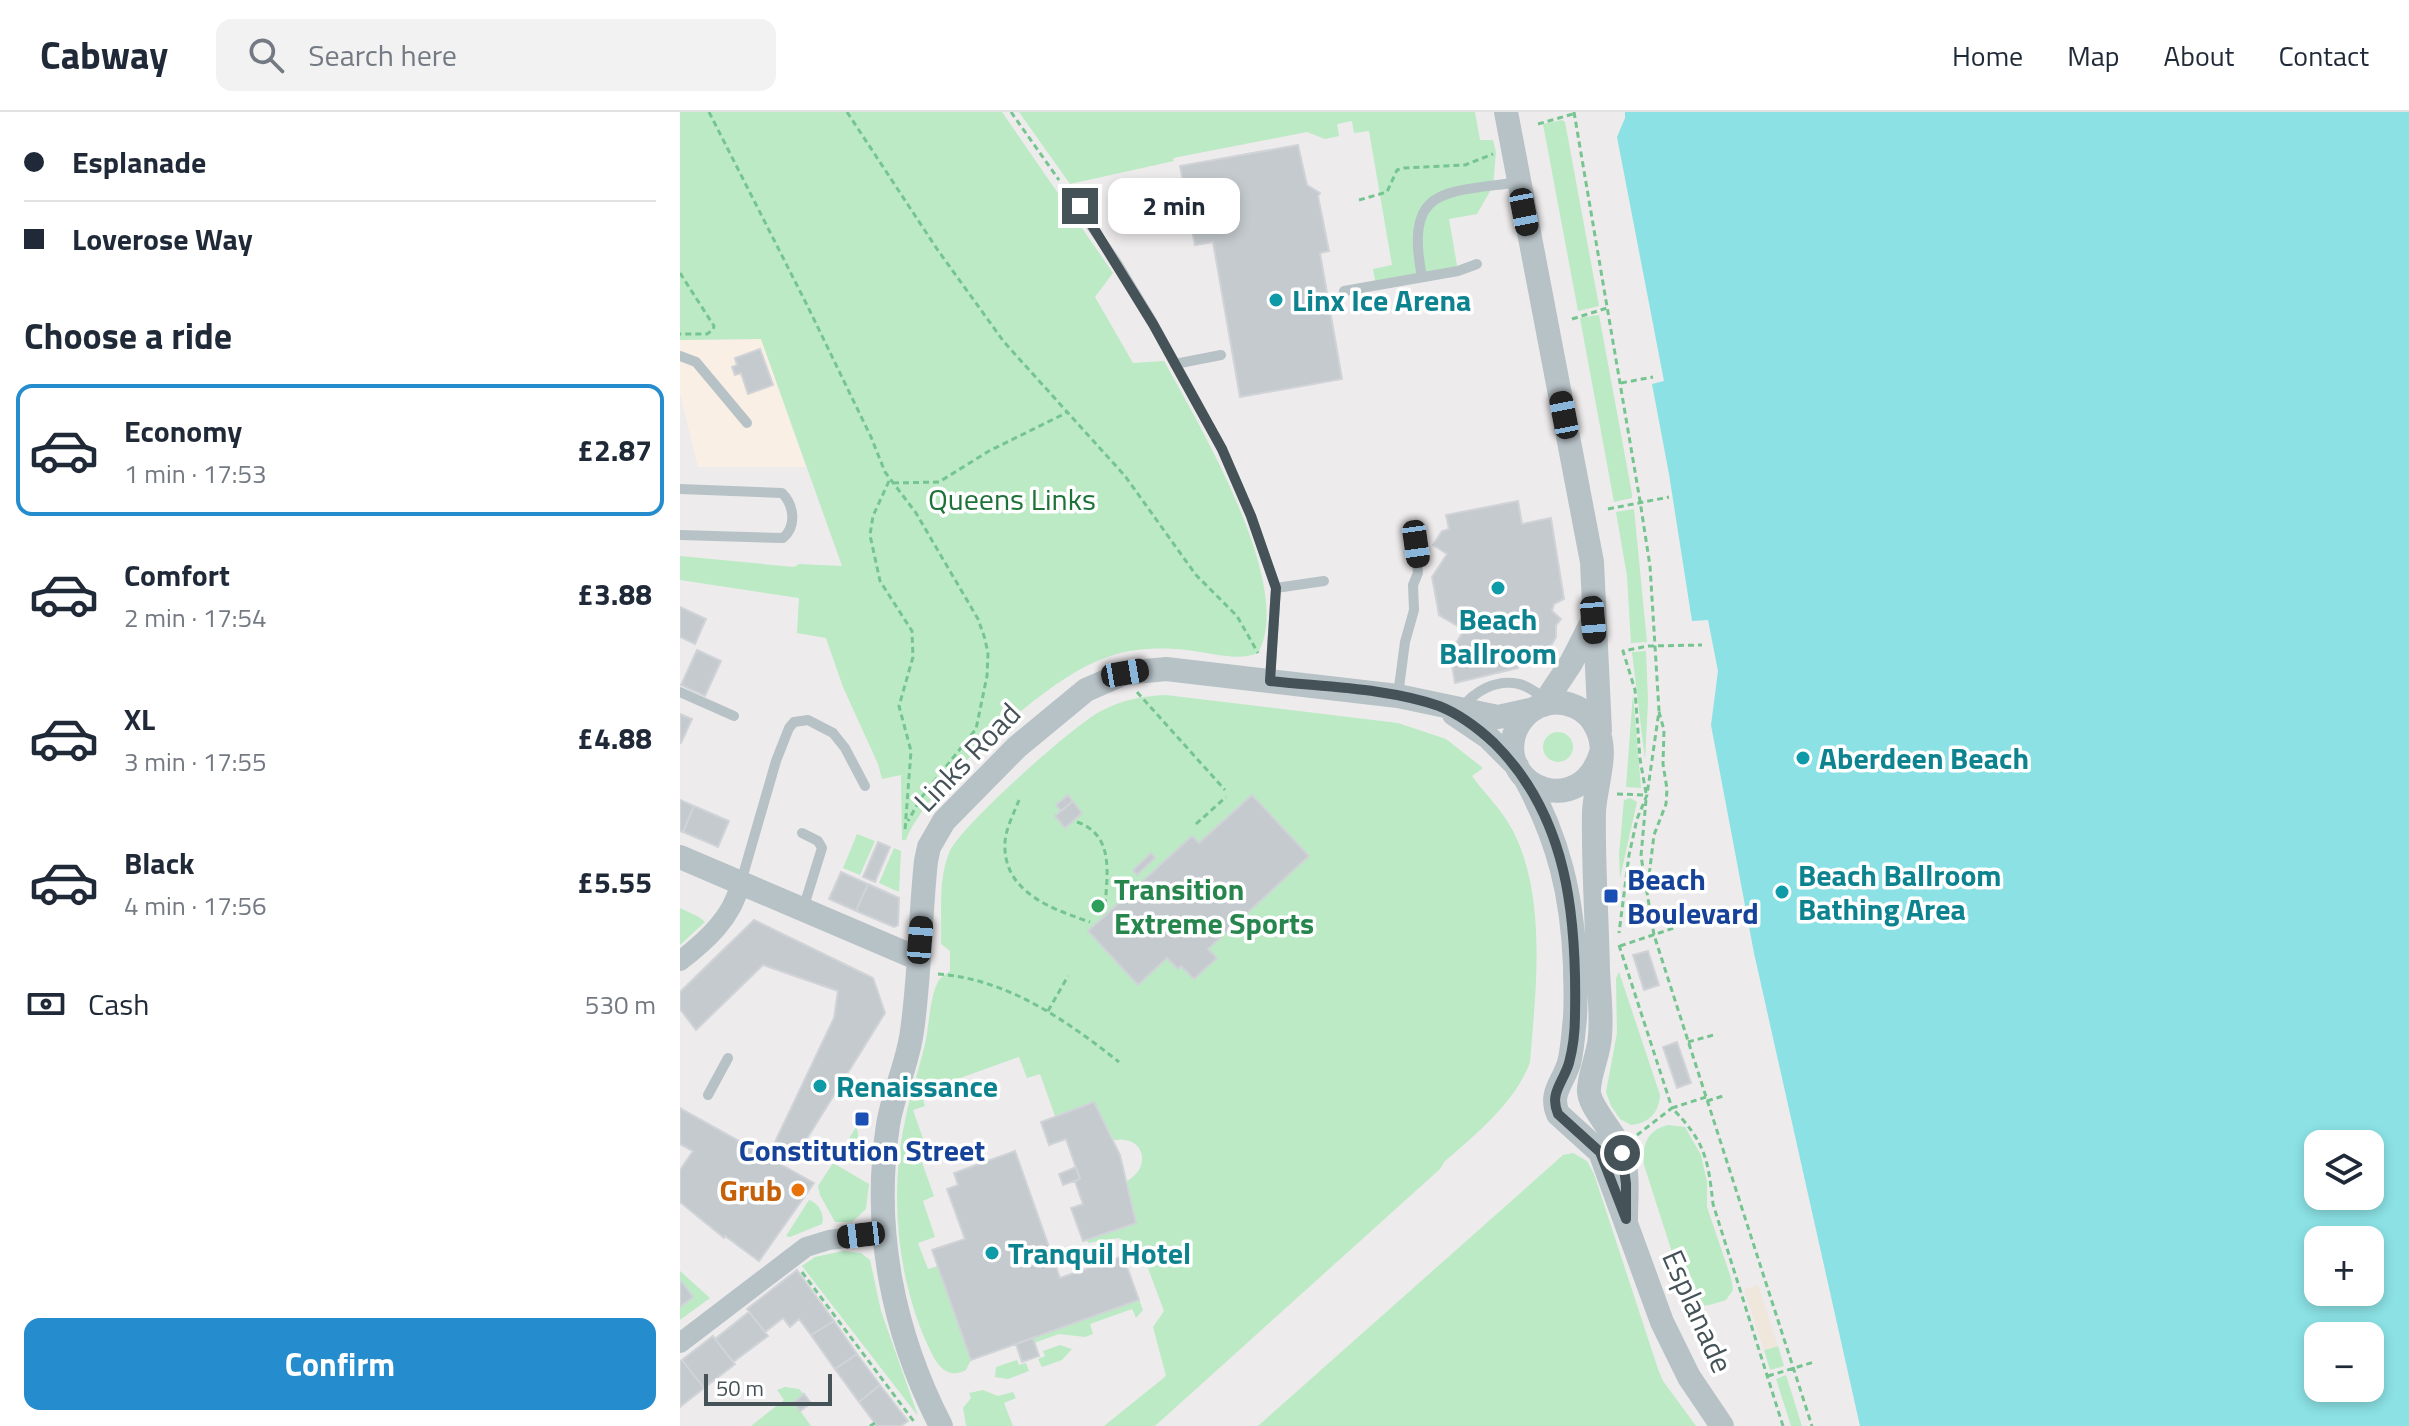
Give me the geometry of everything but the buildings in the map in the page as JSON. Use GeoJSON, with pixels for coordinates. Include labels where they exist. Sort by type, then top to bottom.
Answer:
{"type":"FeatureCollection","features":[{"type":"Feature","properties":{"kind":"street"},"geometry":{"type":"LineString","coordinates":[[1506,112],[1573,452],[1595,593],[1593,620],[1601,745],[1597,766],[1589,778],[1578,786],[1564,791],[1550,791],[1537,786],[1521,772],[1513,740],[1524,717],[1545,704],[1593,620]]}},
{"type":"Feature","properties":{"kind":"street","name":"Links Road"},"geometry":{"type":"LineString","coordinates":[[941,1426],[896,1311],[889,1281],[883,1174],[888,1124],[911,1040],[926,861],[929,847],[944,821],[1046,721],[1086,690],[1121,675],[1146,670],[1166,669],[1398,696],[1498,717],[1545,704]]}},
{"type":"Feature","properties":{"kind":"street"},"geometry":{"type":"LineString","coordinates":[[1545,704],[1579,708],[1589,716],[1601,745]]}},
{"type":"Feature","properties":{"kind":"street","name":"Links Road"},"geometry":{"type":"LineString","coordinates":[[1450,709],[1521,772]]}},
{"type":"Feature","properties":{"kind":"street","name":"Esplanade"},"geometry":{"type":"LineString","coordinates":[[1601,745],[1594,810],[1601,1032],[1588,1092],[1622,1153],[1626,1219]]}},
{"type":"Feature","properties":{"kind":"street","name":"Esplanade"},"geometry":{"type":"LineString","coordinates":[[1521,772],[1544,813],[1564,868],[1571,909],[1575,1023],[1569,1062],[1553,1099],[1558,1114],[1600,1152],[1662,1322],[1689,1377],[1722,1426]]}},
{"type":"Feature","properties":{"kind":"street"},"geometry":{"type":"LineString","coordinates":[[680,857],[918,966]]}},
{"type":"Feature","properties":{"kind":"street"},"geometry":{"type":"LineString","coordinates":[[680,961],[723,920],[738,894],[740,884]]}},
{"type":"Feature","properties":{"kind":"street"},"geometry":{"type":"LineString","coordinates":[[680,1343],[791,1256],[820,1241],[884,1233]]}},
{"type":"Feature","properties":{"kind":"lane"},"geometry":{"type":"LineString","coordinates":[[1422,277],[1417,226],[1422,212],[1430,203],[1455,191],[1519,182]]}},
{"type":"Feature","properties":{"kind":"lane"},"geometry":{"type":"LineString","coordinates":[[1065,189],[1117,263],[1175,364],[1233,474],[1261,541],[1276,588],[1270,681]]}},
{"type":"Feature","properties":{"kind":"lane"},"geometry":{"type":"LineString","coordinates":[[1344,291],[1458,271],[1477,264]]}},
{"type":"Feature","properties":{"kind":"lane"},"geometry":{"type":"LineString","coordinates":[[1175,364],[1221,355]]}},
{"type":"Feature","properties":{"kind":"lane"},"geometry":{"type":"LineString","coordinates":[[680,356],[696,362],[747,423]]}},
{"type":"Feature","properties":{"kind":"lane"},"geometry":{"type":"LineString","coordinates":[[680,489],[782,493],[792,506],[791,528],[783,538],[680,535]]}},
{"type":"Feature","properties":{"kind":"lane"},"geometry":{"type":"LineString","coordinates":[[1398,696],[1402,657],[1414,610],[1413,585],[1418,573],[1413,525]]}},
{"type":"Feature","properties":{"kind":"lane"},"geometry":{"type":"LineString","coordinates":[[1276,588],[1324,581]]}},
{"type":"Feature","properties":{"kind":"lane"},"geometry":{"type":"LineString","coordinates":[[680,692],[734,716]]}},
{"type":"Feature","properties":{"kind":"lane"},"geometry":{"type":"LineString","coordinates":[[740,884],[776,761],[794,722],[808,720],[833,733],[845,748],[865,786]]}},
{"type":"Feature","properties":{"kind":"lane"},"geometry":{"type":"LineString","coordinates":[[802,833],[818,841],[822,848],[802,911]]}},
{"type":"Feature","properties":{"kind":"lane"},"geometry":{"type":"LineString","coordinates":[[708,1095],[728,1058]]}},
{"type":"Feature","properties":{"kind":"path"},"geometry":{"type":"LineString","coordinates":[[709,112],[729,146],[891,482],[916,513],[978,619],[988,654],[976,729],[958,756],[921,798],[908,821]]}},
{"type":"Feature","properties":{"kind":"path"},"geometry":{"type":"LineString","coordinates":[[847,112],[1004,342],[1125,476],[1196,575],[1237,616],[1253,645]]}},
{"type":"Feature","properties":{"kind":"path"},"geometry":{"type":"LineString","coordinates":[[1011,112],[1065,189]]}},
{"type":"Feature","properties":{"kind":"path"},"geometry":{"type":"LineString","coordinates":[[1538,124],[1574,113],[1650,566],[1667,789],[1666,804],[1654,835],[1647,888]]}},
{"type":"Feature","properties":{"kind":"path"},"geometry":{"type":"LineString","coordinates":[[1359,200],[1387,192],[1397,170],[1465,165],[1512,149]]}},
{"type":"Feature","properties":{"kind":"path"},"geometry":{"type":"LineString","coordinates":[[680,273],[714,326],[707,334],[680,334]]}},
{"type":"Feature","properties":{"kind":"path"},"geometry":{"type":"LineString","coordinates":[[1572,319],[1607,308]]}},
{"type":"Feature","properties":{"kind":"path"},"geometry":{"type":"LineString","coordinates":[[1620,383],[1653,377]]}},
{"type":"Feature","properties":{"kind":"path"},"geometry":{"type":"LineString","coordinates":[[891,482],[939,482],[989,451],[1066,413]]}},
{"type":"Feature","properties":{"kind":"path"},"geometry":{"type":"LineString","coordinates":[[891,482],[873,516],[870,535],[872,556],[880,581],[912,631],[913,657],[899,706],[911,751],[905,830]]}},
{"type":"Feature","properties":{"kind":"path"},"geometry":{"type":"LineString","coordinates":[[1608,509],[1669,497]]}},
{"type":"Feature","properties":{"kind":"path"},"geometry":{"type":"LineString","coordinates":[[1702,645],[1655,646],[1623,651],[1635,690],[1640,759],[1647,795],[1637,819],[1629,855],[1618,939],[1672,1108],[1702,1144],[1713,1204],[1783,1426]]}},
{"type":"Feature","properties":{"kind":"path"},"geometry":{"type":"LineString","coordinates":[[1121,675],[1225,790]]}},
{"type":"Feature","properties":{"kind":"path"},"geometry":{"type":"LineString","coordinates":[[1659,711],[1641,856],[1654,935],[1812,1426]]}},
{"type":"Feature","properties":{"kind":"path"},"geometry":{"type":"LineString","coordinates":[[1617,794],[1647,795]]}},
{"type":"Feature","properties":{"kind":"path"},"geometry":{"type":"LineString","coordinates":[[1196,824],[1226,797]]}},
{"type":"Feature","properties":{"kind":"path"},"geometry":{"type":"LineString","coordinates":[[1019,800],[1005,839],[1009,867],[1017,883],[1036,901],[1090,922]]}},
{"type":"Feature","properties":{"kind":"path"},"geometry":{"type":"LineString","coordinates":[[1077,822],[1097,833],[1105,848],[1108,866],[1105,907]]}},
{"type":"Feature","properties":{"kind":"path"},"geometry":{"type":"LineString","coordinates":[[1619,946],[1674,928]]}},
{"type":"Feature","properties":{"kind":"path"},"geometry":{"type":"LineString","coordinates":[[918,966],[1010,991],[1048,1011],[1119,1062]]}},
{"type":"Feature","properties":{"kind":"path"},"geometry":{"type":"LineString","coordinates":[[1048,1011],[1068,976]]}},
{"type":"Feature","properties":{"kind":"path"},"geometry":{"type":"LineString","coordinates":[[1688,1042],[1717,1034]]}},
{"type":"Feature","properties":{"kind":"path"},"geometry":{"type":"LineString","coordinates":[[1632,1139],[1672,1108],[1723,1096]]}},
{"type":"Feature","properties":{"kind":"path"},"geometry":{"type":"LineString","coordinates":[[791,1256],[898,1405],[918,1426]]}},
{"type":"Feature","properties":{"kind":"path"},"geometry":{"type":"LineString","coordinates":[[1767,1376],[1814,1362]]}},
{"type":"Feature","properties":{"kind":"path"},"geometry":{"type":"LineString","coordinates":[[870,1426],[875,1423]]}},
{"type":"Feature","properties":{"kind":"shaded area"},"geometry":{"type":"Polygon","coordinates":[[[761,339],[806,467],[698,467],[680,394],[680,340],[761,339]]]}},
{"type":"Feature","properties":{"kind":"green space","name":"Queens Links"},"geometry":{"type":"Polygon","coordinates":[[[680,112],[1002,112],[1113,273],[1095,297],[1133,363],[1164,361],[1219,463],[1254,548],[1264,588],[1266,624],[1258,653],[1232,657],[1180,649],[1143,649],[1086,666],[1034,701],[982,746],[935,795],[906,840],[902,840],[901,775],[882,779],[826,638],[797,633],[799,598],[680,580],[680,556],[794,567],[799,564],[842,566],[761,339],[680,340],[680,112]]]}},
{"type":"Feature","properties":{"kind":"green space"},"geometry":{"type":"Polygon","coordinates":[[[1019,112],[1475,112],[1480,140],[1493,140],[1496,152],[1493,186],[1477,214],[1449,219],[1458,271],[1376,285],[1373,269],[1392,265],[1369,131],[1354,133],[1352,121],[1337,124],[1339,136],[1325,139],[1307,132],[1173,158],[1174,161],[1070,184],[1019,112]]]}},
{"type":"Feature","properties":{"kind":"green space"},"geometry":{"type":"Polygon","coordinates":[[[1565,122],[1599,306],[1578,311],[1543,124],[1565,122]]]}},
{"type":"Feature","properties":{"kind":"green space"},"geometry":{"type":"Polygon","coordinates":[[[1599,315],[1632,494],[1632,498],[1614,502],[1580,318],[1599,315]]]}},
{"type":"Feature","properties":{"kind":"green space"},"geometry":{"type":"Polygon","coordinates":[[[1634,509],[1647,642],[1631,643],[1627,576],[1616,512],[1634,509]]]}},
{"type":"Feature","properties":{"kind":"green space"},"geometry":{"type":"Polygon","coordinates":[[[1646,651],[1648,701],[1645,760],[1632,652],[1646,651]]]}},
{"type":"Feature","properties":{"kind":"green space"},"geometry":{"type":"Polygon","coordinates":[[[1633,693],[1641,788],[1626,787],[1633,693]]]}},
{"type":"Feature","properties":{"kind":"green space"},"geometry":{"type":"Polygon","coordinates":[[[1166,695],[1398,723],[1446,739],[1483,768],[1472,776],[1513,831],[1531,885],[1535,914],[1535,1004],[1530,1062],[1516,1090],[1482,1128],[1155,1426],[1104,1426],[1166,1376],[1153,1327],[1164,1311],[1140,1247],[1118,1238],[1088,1243],[1087,1240],[1136,1222],[1127,1181],[1140,1168],[1142,1153],[1138,1147],[1133,1142],[1114,1140],[1094,1102],[1055,1116],[1040,1074],[1027,1078],[1019,1057],[921,1092],[925,1106],[913,1110],[927,1150],[919,1154],[934,1196],[923,1201],[935,1237],[918,1243],[928,1269],[938,1266],[971,1360],[966,1370],[959,1373],[948,1372],[936,1361],[910,1296],[903,1267],[897,1208],[900,1149],[933,997],[939,980],[950,971],[950,951],[941,944],[942,886],[949,853],[957,840],[995,800],[1087,720],[1124,701],[1166,695]]]}},
{"type":"Feature","properties":{"kind":"green space"},"geometry":{"type":"Polygon","coordinates":[[[1558,732],[1569,736],[1573,747],[1569,758],[1558,762],[1547,758],[1543,747],[1547,736],[1558,732]]]}},
{"type":"Feature","properties":{"kind":"green space"},"geometry":{"type":"Polygon","coordinates":[[[1630,798],[1637,802],[1620,878],[1624,800],[1630,798]]]}},
{"type":"Feature","properties":{"kind":"green space"},"geometry":{"type":"Polygon","coordinates":[[[857,834],[875,841],[860,875],[843,868],[857,834]]]}},
{"type":"Feature","properties":{"kind":"green space"},"geometry":{"type":"Polygon","coordinates":[[[894,848],[901,851],[899,892],[879,883],[894,848]]]}},
{"type":"Feature","properties":{"kind":"green space"},"geometry":{"type":"Polygon","coordinates":[[[680,908],[705,922],[680,945],[680,908]]]}},
{"type":"Feature","properties":{"kind":"green space"},"geometry":{"type":"Polygon","coordinates":[[[1619,972],[1660,1095],[1658,1107],[1652,1116],[1631,1125],[1620,1119],[1606,1092],[1617,1033],[1616,978],[1619,972]]]}},
{"type":"Feature","properties":{"kind":"green space"},"geometry":{"type":"Polygon","coordinates":[[[1668,1125],[1685,1127],[1701,1155],[1707,1182],[1707,1207],[1731,1278],[1733,1290],[1726,1300],[1710,1305],[1696,1305],[1687,1299],[1644,1165],[1647,1139],[1668,1125]]]}},
{"type":"Feature","properties":{"kind":"green space"},"geometry":{"type":"Polygon","coordinates":[[[856,1127],[859,1160],[855,1163],[839,1155],[856,1127]]]}},
{"type":"Feature","properties":{"kind":"green space"},"geometry":{"type":"Polygon","coordinates":[[[1573,1153],[1587,1161],[1594,1174],[1663,1381],[1696,1426],[1258,1426],[1563,1155],[1573,1153]]]}},
{"type":"Feature","properties":{"kind":"green space"},"geometry":{"type":"Polygon","coordinates":[[[833,1163],[869,1184],[866,1209],[852,1222],[835,1222],[820,1195],[818,1186],[833,1163]]]}},
{"type":"Feature","properties":{"kind":"green space"},"geometry":{"type":"Polygon","coordinates":[[[809,1200],[820,1210],[822,1224],[786,1236],[809,1200]]]}},
{"type":"Feature","properties":{"kind":"green space"},"geometry":{"type":"Polygon","coordinates":[[[843,1251],[861,1253],[870,1260],[881,1311],[918,1416],[802,1266],[815,1257],[843,1251]]]}},
{"type":"Feature","properties":{"kind":"green space"},"geometry":{"type":"Polygon","coordinates":[[[680,1271],[710,1298],[680,1320],[680,1307],[693,1297],[680,1284],[680,1271]]]}},
{"type":"Feature","properties":{"kind":"green space"},"geometry":{"type":"Polygon","coordinates":[[[1139,1300],[1143,1310],[1136,1318],[1132,1309],[1090,1324],[1093,1334],[1085,1337],[1059,1334],[1034,1343],[1033,1338],[1139,1300]]]}},
{"type":"Feature","properties":{"kind":"green space"},"geometry":{"type":"Polygon","coordinates":[[[1060,1345],[1072,1349],[1062,1360],[1042,1367],[1038,1359],[1045,1356],[1043,1351],[1060,1345]]]}},
{"type":"Feature","properties":{"kind":"green space"},"geometry":{"type":"Polygon","coordinates":[[[1778,1346],[1784,1366],[1770,1370],[1764,1350],[1778,1346]]]}},
{"type":"Feature","properties":{"kind":"green space"},"geometry":{"type":"Polygon","coordinates":[[[1017,1360],[1019,1365],[1026,1363],[1029,1371],[1008,1379],[995,1377],[996,1367],[1017,1360]]]}},
{"type":"Feature","properties":{"kind":"green space"},"geometry":{"type":"Polygon","coordinates":[[[1786,1375],[1802,1426],[1791,1426],[1776,1379],[1786,1375]]]}},
{"type":"Feature","properties":{"kind":"green space"},"geometry":{"type":"Polygon","coordinates":[[[785,1387],[799,1389],[804,1394],[794,1402],[811,1426],[751,1426],[784,1400],[777,1390],[785,1387]]]}},
{"type":"Feature","properties":{"kind":"green space"},"geometry":{"type":"Polygon","coordinates":[[[983,1390],[998,1396],[1013,1392],[1016,1398],[1004,1403],[1013,1426],[966,1426],[963,1408],[971,1398],[969,1393],[983,1390]]]}},
{"type":"Feature","properties":{"kind":"sand"},"geometry":{"type":"Polygon","coordinates":[[[1758,1285],[1778,1346],[1764,1350],[1744,1289],[1758,1285]]]}},
{"type":"Feature","properties":{"kind":"water"},"geometry":{"type":"Polygon","coordinates":[[[1625,112],[2409,112],[2409,1426],[1860,1426],[1754,953],[1711,725],[1718,671],[1708,620],[1692,621],[1652,384],[1664,381],[1617,137],[1625,112]]]}},
{"type":"Feature","properties":{"kind":"place","name":"Linx Ice Arena"},"geometry":{"type":"Point","coordinates":[1276,300]}},
{"type":"Feature","properties":{"kind":"place","name":"Beach Ballroom"},"geometry":{"type":"Point","coordinates":[1498,588]}},
{"type":"Feature","properties":{"kind":"place","name":"Aberdeen Beach"},"geometry":{"type":"Point","coordinates":[1803,758]}},
{"type":"Feature","properties":{"kind":"place","name":"Beach Ballroom Bathing Area"},"geometry":{"type":"Point","coordinates":[1782,892]}},
{"type":"Feature","properties":{"kind":"place","name":"Beach Boulevard"},"geometry":{"type":"Point","coordinates":[1611,896]}},
{"type":"Feature","properties":{"kind":"place","name":"Transition Extreme Sports"},"geometry":{"type":"Point","coordinates":[1098,906]}},
{"type":"Feature","properties":{"kind":"place","name":"Renaissance"},"geometry":{"type":"Point","coordinates":[820,1086]}},
{"type":"Feature","properties":{"kind":"place","name":"Constitution Street"},"geometry":{"type":"Point","coordinates":[862,1119]}},
{"type":"Feature","properties":{"kind":"place","name":"Grub"},"geometry":{"type":"Point","coordinates":[798,1190]}},
{"type":"Feature","properties":{"kind":"place","name":"Tranquil Hotel"},"geometry":{"type":"Point","coordinates":[992,1253]}},
{"type":"Feature","properties":{"kind":"route"},"geometry":{"type":"LineString","coordinates":[[1080,206],[1153,324],[1222,449],[1251,516],[1276,588],[1270,681],[1398,696],[1440,707],[1488,737],[1525,778],[1544,813],[1564,868],[1571,909],[1575,1023],[1569,1062],[1553,1099],[1558,1114],[1600,1152],[1626,1219],[1622,1153]]}}]}
